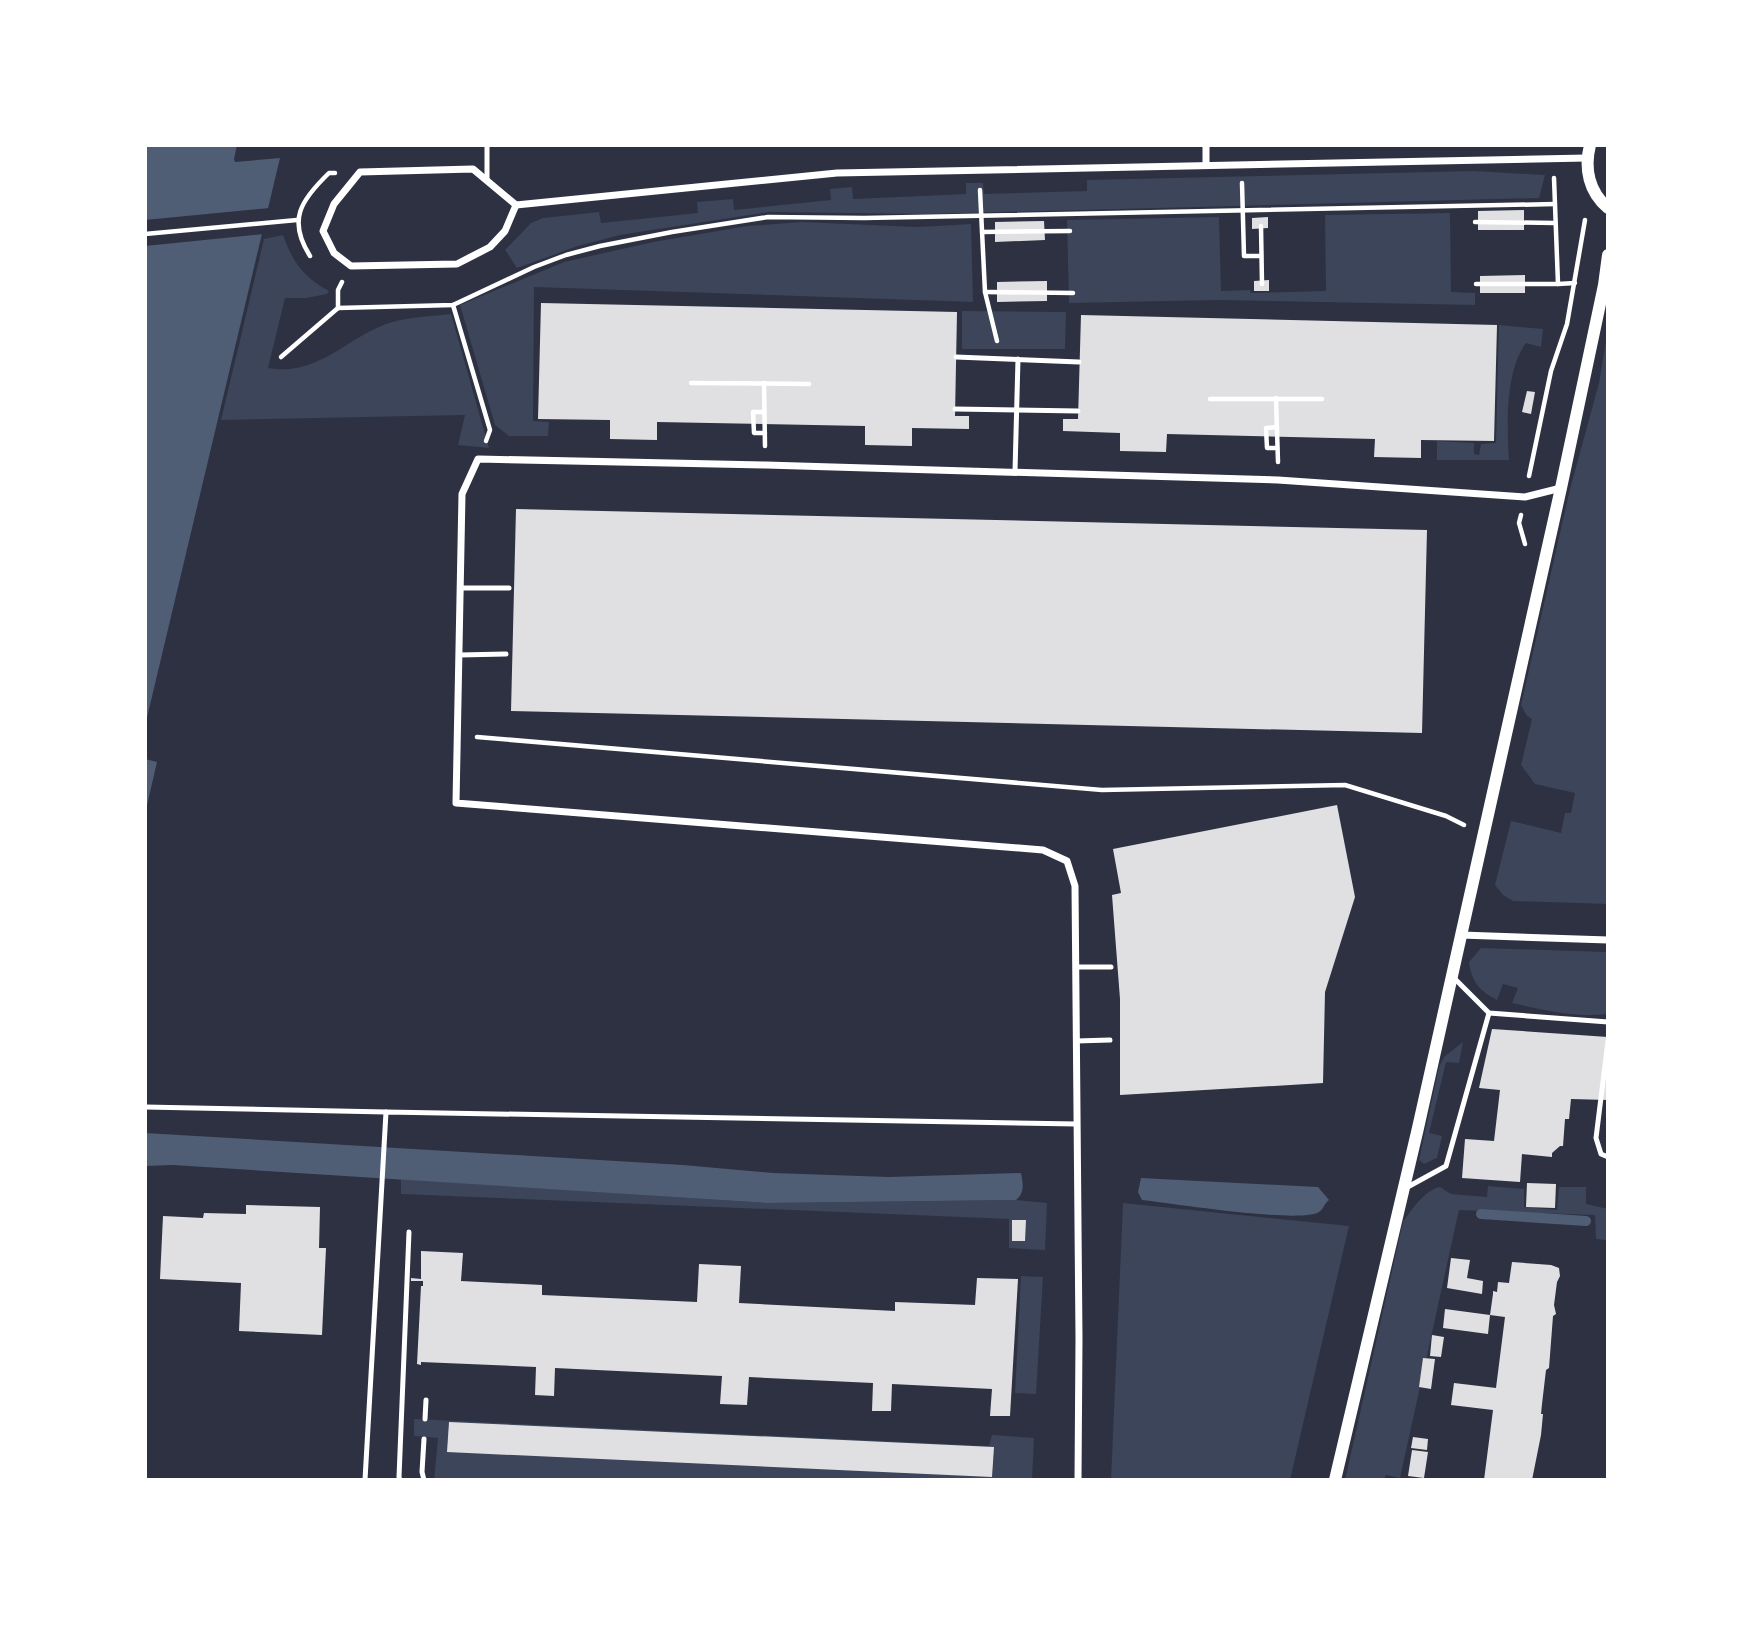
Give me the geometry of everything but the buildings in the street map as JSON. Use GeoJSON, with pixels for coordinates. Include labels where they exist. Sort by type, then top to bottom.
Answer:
{"type":"FeatureCollection","features":[{"type":"Feature","properties":{"kind":"street"},"geometry":{"type":"LineString","coordinates":[[1206,145],[1206,165]]}},
{"type":"Feature","properties":{"kind":"street"},"geometry":{"type":"LineString","coordinates":[[516,205],[505,231],[490,247],[457,264],[351,266],[334,253],[323,231],[334,204],[360,172],[473,169],[516,205],[837,173],[1553,158],[1589,151],[1588,174],[1593,190],[1608,208]]}},
{"type":"Feature","properties":{"kind":"street"},"geometry":{"type":"LineString","coordinates":[[1335,1480],[1404,1189],[1561,488],[1608,255]]}},
{"type":"Feature","properties":{"kind":"street"},"geometry":{"type":"LineString","coordinates":[[1078,1480],[1075,886],[1067,861],[1043,850],[456,803],[462,494],[478,459],[1278,480],[1525,497],[1561,488]]}},
{"type":"Feature","properties":{"kind":"street"},"geometry":{"type":"LineString","coordinates":[[1461,935],[1608,940]]}},
{"type":"Feature","properties":{"kind":"lane"},"geometry":{"type":"LineString","coordinates":[[486,180],[487,145]]}},
{"type":"Feature","properties":{"kind":"lane"},"geometry":{"type":"LineString","coordinates":[[956,357],[1079,362]]}},
{"type":"Feature","properties":{"kind":"lane"},"geometry":{"type":"LineString","coordinates":[[1015,471],[1018,359]]}},
{"type":"Feature","properties":{"kind":"lane"},"geometry":{"type":"LineString","coordinates":[[955,409],[1078,411]]}},
{"type":"Feature","properties":{"kind":"lane"},"geometry":{"type":"LineString","coordinates":[[461,588],[509,588]]}},
{"type":"Feature","properties":{"kind":"lane"},"geometry":{"type":"LineString","coordinates":[[459,655],[506,654]]}},
{"type":"Feature","properties":{"kind":"lane"},"geometry":{"type":"LineString","coordinates":[[1076,967],[1111,967]]}},
{"type":"Feature","properties":{"kind":"lane"},"geometry":{"type":"LineString","coordinates":[[1452,976],[1489,1013],[1608,1022]]}},
{"type":"Feature","properties":{"kind":"lane"},"geometry":{"type":"LineString","coordinates":[[1404,1189],[1446,1166],[1489,1013]]}},
{"type":"Feature","properties":{"kind":"lane"},"geometry":{"type":"LineString","coordinates":[[1076,1041],[1110,1040]]}},
{"type":"Feature","properties":{"kind":"lane"},"geometry":{"type":"LineString","coordinates":[[1608,1041],[1596,1138],[1601,1154],[1608,1157]]}},
{"type":"Feature","properties":{"kind":"lane"},"geometry":{"type":"LineString","coordinates":[[145,1107],[1077,1124]]}},
{"type":"Feature","properties":{"kind":"lane"},"geometry":{"type":"LineString","coordinates":[[365,1480],[386,1112]]}},
{"type":"Feature","properties":{"kind":"lane"},"geometry":{"type":"LineString","coordinates":[[400,1480],[398,1477],[409,1232]]}},
{"type":"Feature","properties":{"kind":"lane"},"geometry":{"type":"LineString","coordinates":[[425,1419],[426,1400]]}},
{"type":"Feature","properties":{"kind":"lane"},"geometry":{"type":"LineString","coordinates":[[424,1438],[424,1480]]}},
{"type":"Feature","properties":{"kind":"path"},"geometry":{"type":"LineString","coordinates":[[1476,284],[1558,284],[1553,158]]}},
{"type":"Feature","properties":{"kind":"path"},"geometry":{"type":"LineString","coordinates":[[1242,165],[1244,256],[1261,256]]}},
{"type":"Feature","properties":{"kind":"path"},"geometry":{"type":"LineString","coordinates":[[980,170],[985,292],[1001,359]]}},
{"type":"Feature","properties":{"kind":"path"},"geometry":{"type":"LineString","coordinates":[[281,357],[338,309],[453,305],[566,255],[672,232],[768,217],[864,218],[1555,204]]}},
{"type":"Feature","properties":{"kind":"path"},"geometry":{"type":"LineString","coordinates":[[145,234],[297,220]]}},
{"type":"Feature","properties":{"kind":"path"},"geometry":{"type":"LineString","coordinates":[[1527,549],[1519,523],[1551,370],[1567,324],[1585,220]]}},
{"type":"Feature","properties":{"kind":"path"},"geometry":{"type":"LineString","coordinates":[[1475,222],[1555,223]]}},
{"type":"Feature","properties":{"kind":"path"},"geometry":{"type":"LineString","coordinates":[[1261,226],[1262,284]]}},
{"type":"Feature","properties":{"kind":"path"},"geometry":{"type":"LineString","coordinates":[[982,232],[1070,231]]}},
{"type":"Feature","properties":{"kind":"path"},"geometry":{"type":"LineString","coordinates":[[338,309],[338,290],[351,266]]}},
{"type":"Feature","properties":{"kind":"path"},"geometry":{"type":"LineString","coordinates":[[985,292],[1073,293]]}},
{"type":"Feature","properties":{"kind":"path"},"geometry":{"type":"LineString","coordinates":[[453,305],[490,430],[478,459]]}},
{"type":"Feature","properties":{"kind":"path"},"geometry":{"type":"LineString","coordinates":[[691,383],[809,384]]}},
{"type":"Feature","properties":{"kind":"path"},"geometry":{"type":"LineString","coordinates":[[764,383],[764,425]]}},
{"type":"Feature","properties":{"kind":"path"},"geometry":{"type":"LineString","coordinates":[[1276,398],[1277,439]]}},
{"type":"Feature","properties":{"kind":"path"},"geometry":{"type":"LineString","coordinates":[[1210,399],[1322,399]]}},
{"type":"Feature","properties":{"kind":"path"},"geometry":{"type":"LineString","coordinates":[[764,412],[753,412],[753,424],[754,433],[765,433]]}},
{"type":"Feature","properties":{"kind":"path"},"geometry":{"type":"LineString","coordinates":[[1277,427],[1266,428],[1266,448],[1278,448]]}},
{"type":"Feature","properties":{"kind":"path"},"geometry":{"type":"LineString","coordinates":[[457,735],[1102,790],[1345,785],[1446,816],[1483,835]]}},
{"type":"Feature","properties":{"kind":"shaded area"},"geometry":{"type":"Polygon","coordinates":[[[145,145],[237,145],[235,162],[280,158],[145,726],[145,145]]]}},
{"type":"Feature","properties":{"kind":"shaded area"},"geometry":{"type":"Polygon","coordinates":[[[1474,171],[1545,175],[1539,198],[926,214],[769,212],[620,235],[578,246],[517,268],[505,250],[531,223],[543,218],[599,212],[601,223],[698,213],[697,202],[733,199],[734,210],[831,200],[830,189],[852,187],[853,199],[966,194],[966,183],[983,183],[984,194],[1087,191],[1087,180],[1474,171]]]}},
{"type":"Feature","properties":{"kind":"shaded area"},"geometry":{"type":"Polygon","coordinates":[[[1450,213],[1451,292],[1475,293],[1475,305],[1220,300],[1069,303],[1067,220],[1219,217],[1221,291],[1250,290],[1251,293],[1326,291],[1325,215],[1450,213]]]}},
{"type":"Feature","properties":{"kind":"shaded area"},"geometry":{"type":"Polygon","coordinates":[[[802,222],[918,227],[971,224],[973,302],[534,287],[533,421],[549,422],[548,436],[509,436],[495,425],[460,305],[564,262],[653,242],[747,226],[802,222]]]}},
{"type":"Feature","properties":{"kind":"shaded area"},"geometry":{"type":"Polygon","coordinates":[[[283,235],[300,268],[329,291],[327,294],[307,298],[285,298],[268,368],[303,367],[392,322],[451,314],[489,448],[458,445],[465,415],[221,420],[264,239],[283,235]]]}},
{"type":"Feature","properties":{"kind":"shaded area"},"geometry":{"type":"Polygon","coordinates":[[[962,311],[1066,312],[1065,349],[962,349],[962,311]]]}},
{"type":"Feature","properties":{"kind":"shaded area"},"geometry":{"type":"Polygon","coordinates":[[[1499,325],[1543,329],[1541,347],[1526,343],[1514,368],[1509,399],[1509,460],[1437,460],[1437,441],[1474,443],[1474,454],[1479,455],[1481,444],[1496,443],[1499,325]]]}},
{"type":"Feature","properties":{"kind":"shaded area"},"geometry":{"type":"Polygon","coordinates":[[[1608,329],[1608,904],[1513,901],[1503,895],[1495,885],[1511,821],[1561,833],[1565,813],[1571,813],[1575,793],[1535,784],[1521,765],[1532,719],[1521,705],[1570,489],[1599,383],[1608,329]]]}},
{"type":"Feature","properties":{"kind":"shaded area"},"geometry":{"type":"Polygon","coordinates":[[[145,759],[157,762],[145,814],[145,759]]]}},
{"type":"Feature","properties":{"kind":"shaded area"},"geometry":{"type":"Polygon","coordinates":[[[1481,948],[1608,952],[1608,1014],[1572,1014],[1512,1003],[1518,988],[1503,984],[1497,1000],[1481,989],[1472,975],[1469,962],[1481,948]]]}},
{"type":"Feature","properties":{"kind":"shaded area"},"geometry":{"type":"Polygon","coordinates":[[[1463,1042],[1459,1063],[1446,1062],[1429,1133],[1442,1136],[1437,1158],[1424,1164],[1419,1160],[1439,1067],[1444,1057],[1463,1042]]]}},
{"type":"Feature","properties":{"kind":"shaded area"},"geometry":{"type":"Polygon","coordinates":[[[145,1133],[683,1165],[773,1173],[889,1177],[1021,1173],[1023,1188],[1016,1200],[767,1203],[173,1165],[145,1166],[145,1133]]]}},
{"type":"Feature","properties":{"kind":"shaded area"},"geometry":{"type":"Polygon","coordinates":[[[1141,1178],[1318,1187],[1329,1200],[1320,1211],[1307,1215],[1234,1212],[1142,1200],[1138,1192],[1141,1178]]]}},
{"type":"Feature","properties":{"kind":"shaded area"},"geometry":{"type":"Polygon","coordinates":[[[401,1179],[767,1203],[1016,1200],[1047,1203],[1045,1250],[1009,1248],[1009,1219],[401,1194],[401,1179]]]}},
{"type":"Feature","properties":{"kind":"shaded area"},"geometry":{"type":"Polygon","coordinates":[[[1488,1186],[1524,1189],[1524,1207],[1557,1210],[1559,1187],[1586,1187],[1586,1204],[1608,1209],[1606,1240],[1596,1239],[1595,1215],[1459,1210],[1400,1478],[1386,1475],[1384,1480],[1345,1480],[1403,1222],[1419,1201],[1435,1189],[1440,1187],[1451,1194],[1487,1197],[1488,1186]]]}},
{"type":"Feature","properties":{"kind":"shaded area"},"geometry":{"type":"Polygon","coordinates":[[[1123,1203],[1349,1226],[1290,1480],[1111,1480],[1123,1203]]]}},
{"type":"Feature","properties":{"kind":"shaded area"},"geometry":{"type":"Polygon","coordinates":[[[1021,1276],[1043,1277],[1036,1394],[1015,1393],[1021,1276]]]}},
{"type":"Feature","properties":{"kind":"shaded area"},"geometry":{"type":"Polygon","coordinates":[[[414,1419],[989,1446],[992,1435],[1034,1438],[1032,1480],[434,1480],[438,1438],[414,1436],[414,1419]]]}},
{"type":"Feature","properties":{"kind":"pier"},"geometry":{"type":"Polygon","coordinates":[[[270,208],[264,234],[145,246],[145,220],[270,208]]]}},
{"type":"Feature","properties":{"kind":"waterway"},"geometry":{"type":"LineString","coordinates":[[1481,1214],[1586,1221]]}}]}
